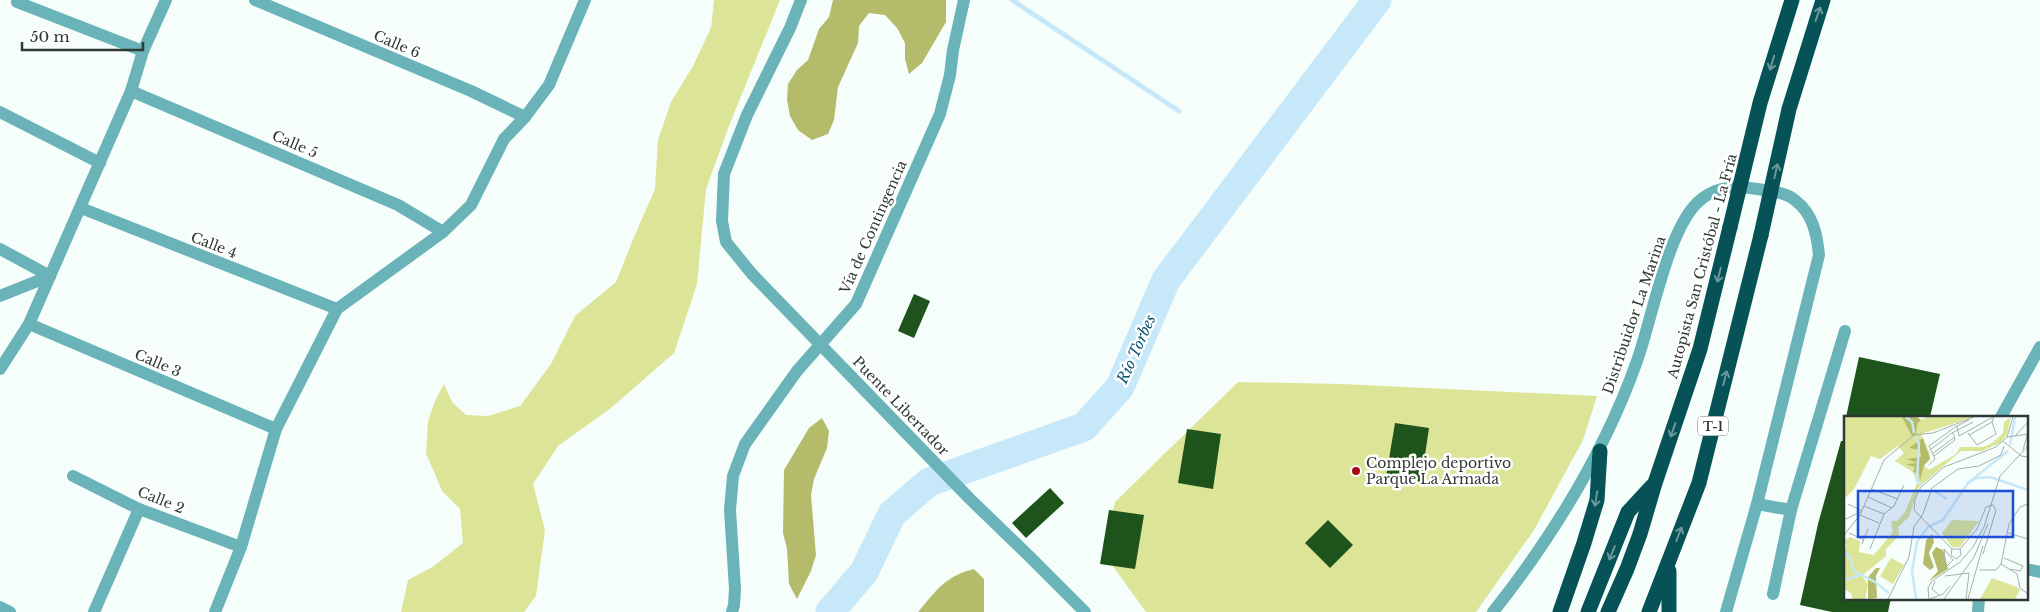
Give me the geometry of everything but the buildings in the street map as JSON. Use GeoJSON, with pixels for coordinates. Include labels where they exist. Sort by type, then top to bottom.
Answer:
{"type":"FeatureCollection","features":[{"type":"Feature","properties":{"kind":"highway","name":"Autopista San Cristóbal - La Fría"},"geometry":{"type":"LineString","coordinates":[[1588,612],[1628,512],[1655,483],[1700,350],[1760,103],[1792,0]]}},
{"type":"Feature","properties":{"kind":"highway","name":"T-1"},"geometry":{"type":"LineString","coordinates":[[1649,612],[1699,483],[1761,235],[1789,109],[1823,0]]}},
{"type":"Feature","properties":{"kind":"highway"},"geometry":{"type":"LineString","coordinates":[[1560,612],[1597,500],[1600,451]]}},
{"type":"Feature","properties":{"kind":"highway"},"geometry":{"type":"LineString","coordinates":[[1608,612],[1627,570],[1655,483]]}},
{"type":"Feature","properties":{"kind":"highway"},"geometry":{"type":"LineString","coordinates":[[1668,562],[1669,612]]}},
{"type":"Feature","properties":{"kind":"street"},"geometry":{"type":"LineString","coordinates":[[0,369],[29,324],[131,91],[143,51],[166,0]]}},
{"type":"Feature","properties":{"kind":"street","name":"Calle 6"},"geometry":{"type":"LineString","coordinates":[[255,0],[471,91],[526,117]]}},
{"type":"Feature","properties":{"kind":"street"},"geometry":{"type":"LineString","coordinates":[[215,612],[241,547],[276,429],[337,309],[443,232],[471,205],[504,139],[526,117],[549,85],[585,0]]}},
{"type":"Feature","properties":{"kind":"street","name":"Puente Libertador"},"geometry":{"type":"LineString","coordinates":[[801,0],[790,28],[747,115],[724,174],[722,221],[726,242],[752,274],[970,499],[1085,612]]}},
{"type":"Feature","properties":{"kind":"street","name":"Vía de Contingencia"},"geometry":{"type":"LineString","coordinates":[[732,612],[735,589],[730,510],[733,476],[745,444],[797,371],[856,304],[940,114],[950,75],[953,50],[964,0]]}},
{"type":"Feature","properties":{"kind":"street"},"geometry":{"type":"LineString","coordinates":[[16,2],[143,51]]}},
{"type":"Feature","properties":{"kind":"street","name":"Calle 5"},"geometry":{"type":"LineString","coordinates":[[131,91],[398,205],[443,232]]}},
{"type":"Feature","properties":{"kind":"street"},"geometry":{"type":"LineString","coordinates":[[0,112],[100,163]]}},
{"type":"Feature","properties":{"kind":"street","name":"Distribuidor La Marina"},"geometry":{"type":"LineString","coordinates":[[1493,612],[1536,554],[1568,506],[1600,451],[1637,361],[1673,242],[1688,214],[1697,203],[1709,194],[1725,188],[1743,186],[1775,192],[1795,199],[1803,207],[1817,234],[1819,255],[1757,504],[1726,612]]}},
{"type":"Feature","properties":{"kind":"street","name":"Calle 4"},"geometry":{"type":"LineString","coordinates":[[81,208],[337,309]]}},
{"type":"Feature","properties":{"kind":"street"},"geometry":{"type":"LineString","coordinates":[[0,249],[50,276]]}},
{"type":"Feature","properties":{"kind":"street"},"geometry":{"type":"LineString","coordinates":[[0,296],[50,276]]}},
{"type":"Feature","properties":{"kind":"street","name":"Calle 3"},"geometry":{"type":"LineString","coordinates":[[29,324],[276,429]]}},
{"type":"Feature","properties":{"kind":"street"},"geometry":{"type":"LineString","coordinates":[[1773,594],[1791,510],[1845,331]]}},
{"type":"Feature","properties":{"kind":"street"},"geometry":{"type":"LineString","coordinates":[[2003,416],[2040,347]]}},
{"type":"Feature","properties":{"kind":"street","name":"Calle 2"},"geometry":{"type":"LineString","coordinates":[[73,476],[139,509],[241,547]]}},
{"type":"Feature","properties":{"kind":"street"},"geometry":{"type":"LineString","coordinates":[[1757,504],[1791,510]]}},
{"type":"Feature","properties":{"kind":"street"},"geometry":{"type":"LineString","coordinates":[[94,612],[139,509]]}},
{"type":"Feature","properties":{"kind":"street"},"geometry":{"type":"LineString","coordinates":[[0,607],[10,612]]}},
{"type":"Feature","properties":{"kind":"green space"},"geometry":{"type":"Polygon","coordinates":[[[714,0],[780,0],[729,126],[706,189],[697,284],[674,353],[611,408],[558,446],[533,484],[545,530],[536,596],[524,612],[401,612],[408,580],[434,566],[463,543],[460,509],[442,491],[426,453],[428,421],[435,401],[444,384],[452,402],[466,415],[488,416],[520,406],[551,364],[575,316],[616,282],[655,189],[658,140],[671,102],[693,66],[711,28],[714,0]]]}},
{"type":"Feature","properties":{"kind":"green space"},"geometry":{"type":"Polygon","coordinates":[[[833,0],[946,0],[946,22],[922,63],[909,74],[905,59],[905,43],[897,28],[885,15],[869,13],[859,26],[858,43],[838,87],[834,120],[828,134],[812,140],[798,130],[790,116],[787,100],[788,84],[797,70],[808,60],[819,29],[829,17],[833,0]]]}},
{"type":"Feature","properties":{"kind":"green space","name":"Complejo deportivo Parque La Armada"},"geometry":{"type":"Polygon","coordinates":[[[1238,382],[1342,384],[1597,396],[1583,440],[1534,530],[1476,612],[1146,612],[1104,554],[1115,502],[1238,382]]]}},
{"type":"Feature","properties":{"kind":"green space"},"geometry":{"type":"Polygon","coordinates":[[[822,418],[829,431],[827,448],[814,479],[811,495],[816,555],[811,571],[797,599],[789,584],[787,549],[783,533],[784,470],[809,428],[822,418]]]}},
{"type":"Feature","properties":{"kind":"green space"},"geometry":{"type":"Polygon","coordinates":[[[974,569],[984,579],[984,612],[918,612],[948,580],[974,569]]]}},
{"type":"Feature","properties":{"kind":"waterway"},"geometry":{"type":"LineString","coordinates":[[1012,0],[1179,111]]}},
{"type":"Feature","properties":{"kind":"waterway","name":"Río Torbes"},"geometry":{"type":"LineString","coordinates":[[830,612],[864,572],[892,514],[929,482],[1084,427],[1120,387],[1166,280],[1377,0]]}},
{"type":"Feature","properties":{"kind":"place","name":"Complejo deportivo Parque La Armada"},"geometry":{"type":"Point","coordinates":[1356,471]}}]}
